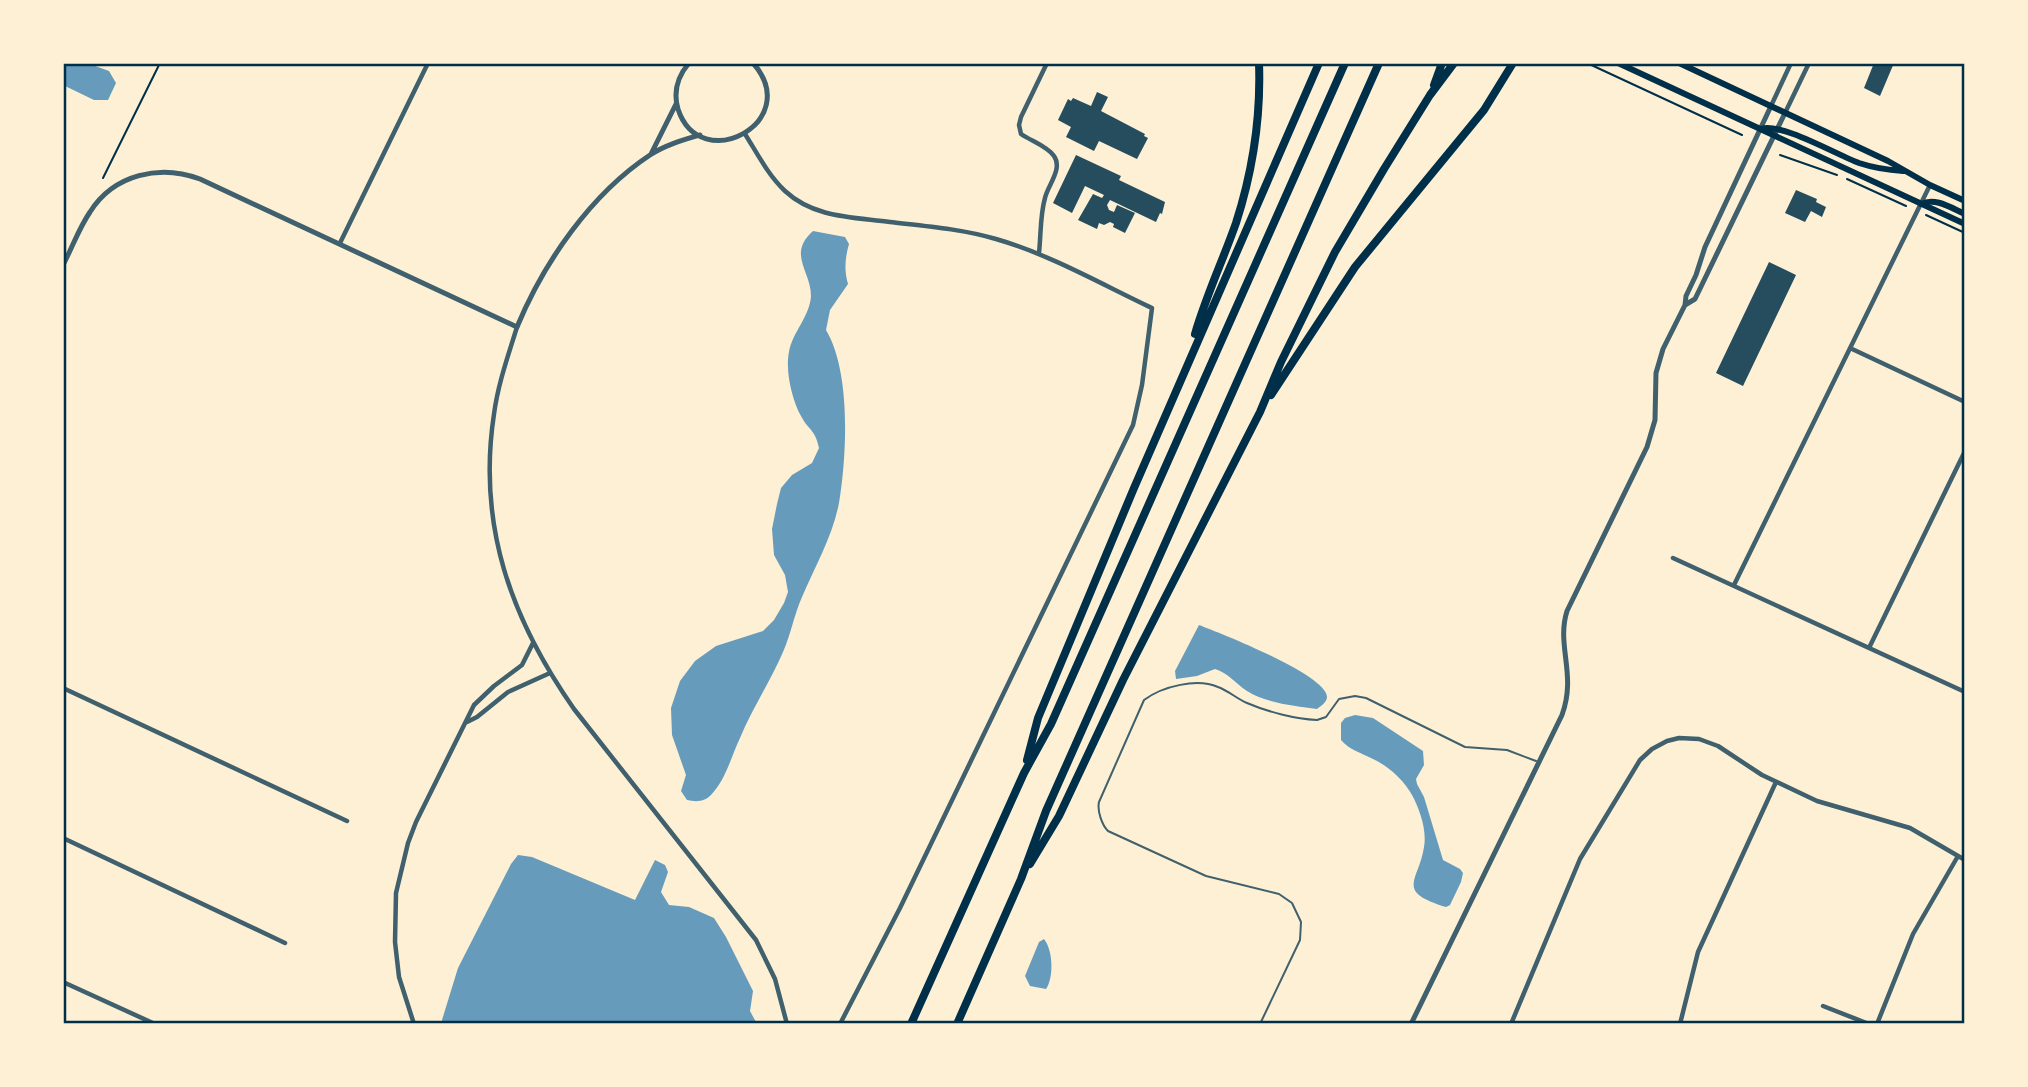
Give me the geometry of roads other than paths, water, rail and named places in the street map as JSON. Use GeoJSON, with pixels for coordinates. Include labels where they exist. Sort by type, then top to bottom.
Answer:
{"type":"FeatureCollection","features":[{"type":"Feature","properties":{"kind":"highway"},"geometry":{"type":"LineString","coordinates":[[1186,364],[1201,313],[1235,225],[1249,178],[1258,127],[1259,63]]}},
{"type":"Feature","properties":{"kind":"highway"},"geometry":{"type":"LineString","coordinates":[[1024,773],[1038,718],[1186,364],[1319,63]]}},
{"type":"Feature","properties":{"kind":"highway"},"geometry":{"type":"LineString","coordinates":[[911,1024],[1024,773],[1057,711],[1345,63]]}},
{"type":"Feature","properties":{"kind":"highway"},"geometry":{"type":"LineString","coordinates":[[957,1024],[1021,879],[1051,800],[1379,63]]}},
{"type":"Feature","properties":{"kind":"highway"},"geometry":{"type":"LineString","coordinates":[[1430,95],[1442,63]]}},
{"type":"Feature","properties":{"kind":"highway"},"geometry":{"type":"LineString","coordinates":[[1021,879],[1059,816],[1128,670],[1259,412],[1335,252],[1430,95],[1454,63]]}},
{"type":"Feature","properties":{"kind":"highway"},"geometry":{"type":"LineString","coordinates":[[1259,412],[1345,281],[1484,110],[1513,63]]}},
{"type":"Feature","properties":{"kind":"main road"},"geometry":{"type":"LineString","coordinates":[[1618,63],[1761,129],[1802,137],[1857,162],[1884,170],[1905,171]]}},
{"type":"Feature","properties":{"kind":"main road"},"geometry":{"type":"LineString","coordinates":[[1679,63],[1888,161],[1965,201]]}},
{"type":"Feature","properties":{"kind":"main road"},"geometry":{"type":"LineString","coordinates":[[1775,132],[1965,224]]}},
{"type":"Feature","properties":{"kind":"main road"},"geometry":{"type":"LineString","coordinates":[[1921,204],[1936,201],[1965,214]]}},
{"type":"Feature","properties":{"kind":"street"},"geometry":{"type":"LineString","coordinates":[[340,243],[428,63]]}},
{"type":"Feature","properties":{"kind":"street"},"geometry":{"type":"LineString","coordinates":[[651,154],[676,102],[679,79],[689,63]]}},
{"type":"Feature","properties":{"kind":"street"},"geometry":{"type":"LineString","coordinates":[[676,102],[685,122],[700,135],[724,141],[745,134],[758,122],[766,103],[766,85],[760,66],[753,63]]}},
{"type":"Feature","properties":{"kind":"street"},"geometry":{"type":"LineString","coordinates":[[1039,253],[1045,197],[1054,176],[1055,156],[1021,134],[1019,125],[1047,63]]}},
{"type":"Feature","properties":{"kind":"street"},"geometry":{"type":"LineString","coordinates":[[1411,1024],[1562,715],[1568,695],[1569,674],[1563,633],[1567,611],[1647,447],[1655,419],[1656,373],[1659,360],[1685,305],[1705,247],[1791,63]]}},
{"type":"Feature","properties":{"kind":"street"},"geometry":{"type":"LineString","coordinates":[[1685,305],[1695,299],[1808,63]]}},
{"type":"Feature","properties":{"kind":"street"},"geometry":{"type":"LineString","coordinates":[[745,134],[782,188],[811,208],[837,216],[993,238],[1039,253],[1152,308],[1142,385],[1133,425],[906,896],[840,1024]]}},
{"type":"Feature","properties":{"kind":"street"},"geometry":{"type":"LineString","coordinates":[[700,135],[674,142],[651,154],[608,190],[575,227],[545,270],[517,327],[502,374],[494,413],[491,484],[500,554],[507,584],[533,642],[574,709],[749,929],[771,968],[787,1024]]}},
{"type":"Feature","properties":{"kind":"street"},"geometry":{"type":"LineString","coordinates":[[63,265],[90,212],[107,192],[142,174],[186,174],[517,327]]}},
{"type":"Feature","properties":{"kind":"street"},"geometry":{"type":"LineString","coordinates":[[1734,585],[1930,185]]}},
{"type":"Feature","properties":{"kind":"street"},"geometry":{"type":"LineString","coordinates":[[1850,348],[1965,402]]}},
{"type":"Feature","properties":{"kind":"street"},"geometry":{"type":"LineString","coordinates":[[1869,648],[1965,451]]}},
{"type":"Feature","properties":{"kind":"street"},"geometry":{"type":"LineString","coordinates":[[1674,558],[1965,692]]}},
{"type":"Feature","properties":{"kind":"street"},"geometry":{"type":"LineString","coordinates":[[414,1024],[399,976],[395,942],[396,893],[403,863],[416,822],[474,705],[522,666],[533,642]]}},
{"type":"Feature","properties":{"kind":"street"},"geometry":{"type":"LineString","coordinates":[[466,722],[477,717],[508,692],[550,673]]}},
{"type":"Feature","properties":{"kind":"street"},"geometry":{"type":"LineString","coordinates":[[63,688],[347,821]]}},
{"type":"Feature","properties":{"kind":"street"},"geometry":{"type":"LineString","coordinates":[[1511,1024],[1580,859],[1640,760],[1656,746],[1671,740],[1691,738],[1711,743],[1746,766],[1817,801],[1910,828],[1965,860]]}},
{"type":"Feature","properties":{"kind":"street"},"geometry":{"type":"LineString","coordinates":[[1680,1024],[1698,953],[1776,782]]}},
{"type":"Feature","properties":{"kind":"street"},"geometry":{"type":"LineString","coordinates":[[63,838],[285,943]]}},
{"type":"Feature","properties":{"kind":"street"},"geometry":{"type":"LineString","coordinates":[[1877,1024],[1917,926],[1958,856]]}},
{"type":"Feature","properties":{"kind":"street"},"geometry":{"type":"LineString","coordinates":[[63,982],[155,1024]]}},
{"type":"Feature","properties":{"kind":"street"},"geometry":{"type":"LineString","coordinates":[[1823,1006],[1869,1024]]}},
{"type":"Feature","properties":{"kind":"lane"},"geometry":{"type":"LineString","coordinates":[[1260,1024],[1300,940],[1301,922],[1296,907],[1279,894],[1206,876],[1105,829],[1099,804],[1144,700],[1158,692],[1203,683],[1219,687],[1254,706],[1317,720],[1326,717],[1339,699],[1362,697],[1465,747],[1515,751],[1539,763]]}},
{"type":"Feature","properties":{"kind":"water"},"geometry":{"type":"Polygon","coordinates":[[[63,63],[87,63],[109,71],[116,83],[108,100],[94,100],[63,85],[63,63]]]}},
{"type":"Feature","properties":{"kind":"water"},"geometry":{"type":"Polygon","coordinates":[[[813,231],[845,237],[849,244],[846,264],[848,284],[830,310],[826,330],[840,368],[845,414],[844,461],[839,503],[828,539],[799,604],[783,652],[724,775],[708,797],[700,801],[687,800],[681,791],[686,775],[672,735],[671,708],[680,681],[695,661],[716,646],[763,631],[774,620],[788,592],[785,575],[774,555],[772,529],[777,504],[781,488],[792,475],[812,463],[819,448],[816,437],[795,402],[788,367],[791,345],[810,303],[810,287],[801,255],[805,239],[813,231]]]}},
{"type":"Feature","properties":{"kind":"water"},"geometry":{"type":"Polygon","coordinates":[[[1199,625],[1249,645],[1292,667],[1322,688],[1327,697],[1326,701],[1317,709],[1272,701],[1247,691],[1215,669],[1197,676],[1176,679],[1175,671],[1199,625]]]}},
{"type":"Feature","properties":{"kind":"water"},"geometry":{"type":"Polygon","coordinates":[[[1355,715],[1373,718],[1423,751],[1424,765],[1416,779],[1417,784],[1424,797],[1443,860],[1463,873],[1450,905],[1446,907],[1420,896],[1415,890],[1415,877],[1425,834],[1409,789],[1384,765],[1352,749],[1341,740],[1341,723],[1345,718],[1355,715]]]}},
{"type":"Feature","properties":{"kind":"water"},"geometry":{"type":"Polygon","coordinates":[[[518,855],[532,857],[635,900],[655,860],[665,865],[668,872],[661,892],[669,905],[689,907],[714,918],[753,991],[750,1011],[757,1024],[443,1024],[458,968],[518,855]]]}},
{"type":"Feature","properties":{"kind":"water"},"geometry":{"type":"Polygon","coordinates":[[[1044,939],[1051,964],[1046,989],[1030,986],[1025,976],[1039,942],[1044,939]]]}}]}
